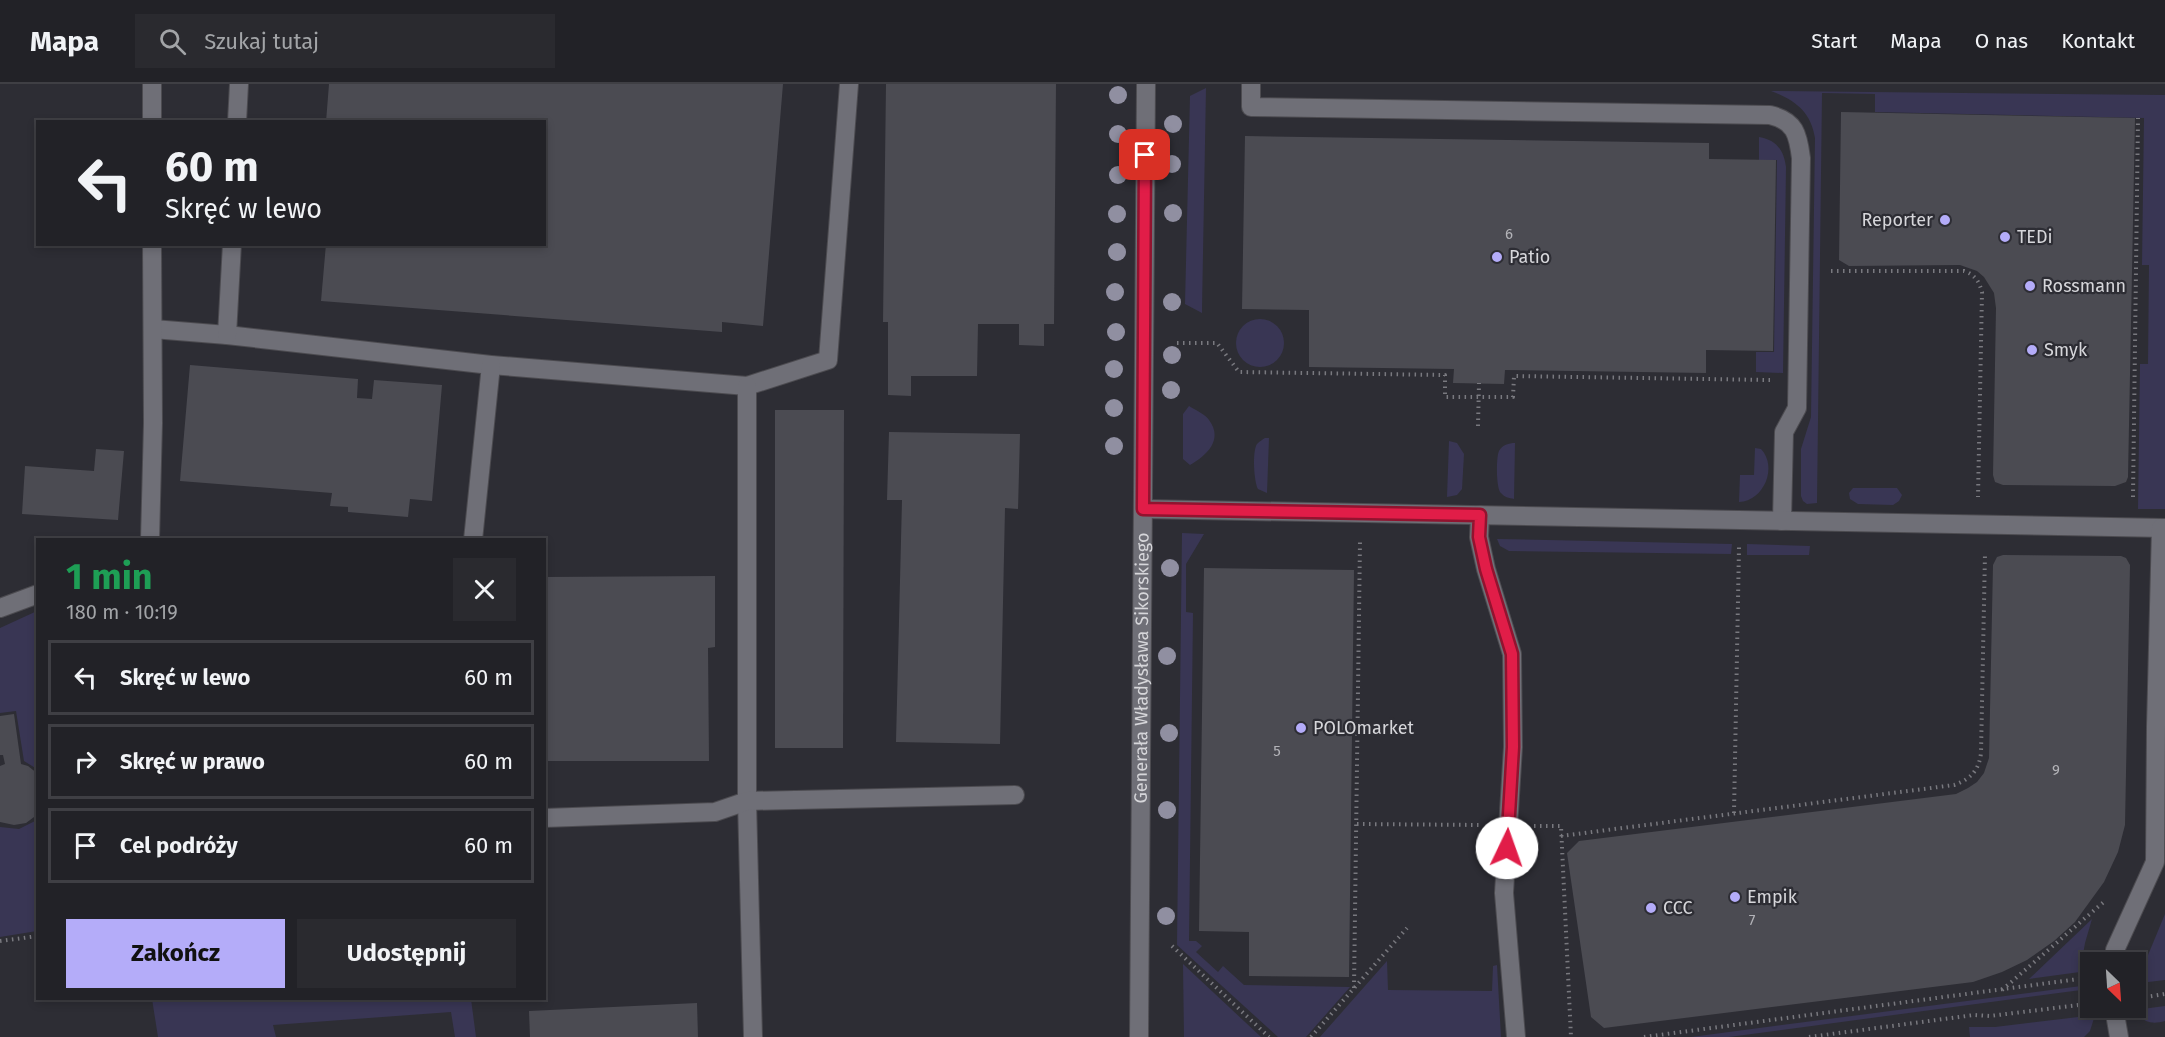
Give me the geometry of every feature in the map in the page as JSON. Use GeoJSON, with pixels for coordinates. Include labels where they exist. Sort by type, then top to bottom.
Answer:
{"type":"FeatureCollection","features":[{"type":"Feature","properties":{"kind":"street"},"geometry":{"type":"LineString","coordinates":[[152,84],[152,120]]}},
{"type":"Feature","properties":{"kind":"street"},"geometry":{"type":"LineString","coordinates":[[237,120],[239,84]]}},
{"type":"Feature","properties":{"kind":"street"},"geometry":{"type":"LineString","coordinates":[[153,329],[227,335],[491,365],[747,386],[828,360],[849,84]]}},
{"type":"Feature","properties":{"kind":"street","name":"Generała Władysława Sikorskiego"},"geometry":{"type":"LineString","coordinates":[[1139,1037],[1146,84]]}},
{"type":"Feature","properties":{"kind":"street"},"geometry":{"type":"LineString","coordinates":[[1251,84],[1251,107],[1770,115],[1782,118],[1791,125],[1796,133],[1801,158],[1798,380],[1797,408],[1784,432],[1782,521]]}},
{"type":"Feature","properties":{"kind":"street"},"geometry":{"type":"LineString","coordinates":[[150,538],[153,423],[152,246]]}},
{"type":"Feature","properties":{"kind":"street"},"geometry":{"type":"LineString","coordinates":[[227,335],[232,246]]}},
{"type":"Feature","properties":{"kind":"street"},"geometry":{"type":"LineString","coordinates":[[472,538],[491,365]]}},
{"type":"Feature","properties":{"kind":"street"},"geometry":{"type":"LineString","coordinates":[[747,386],[747,801],[753,1037]]}},
{"type":"Feature","properties":{"kind":"street"},"geometry":{"type":"LineString","coordinates":[[1143,509],[2163,528],[2156,726],[2155,862],[2115,952]]}},
{"type":"Feature","properties":{"kind":"street"},"geometry":{"type":"LineString","coordinates":[[1480,515],[1479,537],[1486,569],[1512,654],[1513,747],[1504,893],[1516,1037]]}},
{"type":"Feature","properties":{"kind":"street"},"geometry":{"type":"LineString","coordinates":[[0,608],[36,595]]}},
{"type":"Feature","properties":{"kind":"street"},"geometry":{"type":"LineString","coordinates":[[546,818],[715,812],[747,801],[1015,795]]}},
{"type":"Feature","properties":{"kind":"street"},"geometry":{"type":"LineString","coordinates":[[2116,1018],[2119,1037]]}},
{"type":"Feature","properties":{"kind":"path"},"geometry":{"type":"LineString","coordinates":[[2133,497],[2138,118]]}},
{"type":"Feature","properties":{"kind":"path"},"geometry":{"type":"LineString","coordinates":[[1831,271],[1964,272],[1977,279],[1982,292],[1978,507]]}},
{"type":"Feature","properties":{"kind":"path"},"geometry":{"type":"LineString","coordinates":[[1177,343],[1217,343],[1239,372],[1445,375],[1445,397],[1513,397],[1514,376],[1798,380]]}},
{"type":"Feature","properties":{"kind":"path"},"geometry":{"type":"LineString","coordinates":[[1478,426],[1479,383]]}},
{"type":"Feature","properties":{"kind":"path"},"geometry":{"type":"LineString","coordinates":[[1354,988],[1360,535]]}},
{"type":"Feature","properties":{"kind":"path"},"geometry":{"type":"LineString","coordinates":[[1734,813],[1739,542]]}},
{"type":"Feature","properties":{"kind":"path"},"geometry":{"type":"LineString","coordinates":[[1561,836],[1954,785],[1972,776],[1979,765],[1981,753],[1985,547]]}},
{"type":"Feature","properties":{"kind":"path"},"geometry":{"type":"LineString","coordinates":[[2002,990],[2108,898],[2104,909]]}},
{"type":"Feature","properties":{"kind":"path"},"geometry":{"type":"LineString","coordinates":[[1311,1037],[1407,928]]}},
{"type":"Feature","properties":{"kind":"path"},"geometry":{"type":"LineString","coordinates":[[0,941],[36,936]]}},
{"type":"Feature","properties":{"kind":"path"},"geometry":{"type":"LineString","coordinates":[[8,940],[9,948]]}},
{"type":"Feature","properties":{"kind":"path"},"geometry":{"type":"LineString","coordinates":[[1172,946],[1269,1037]]}},
{"type":"Feature","properties":{"kind":"path"},"geometry":{"type":"LineString","coordinates":[[1644,1037],[2080,979]]}},
{"type":"Feature","properties":{"kind":"path"},"geometry":{"type":"LineString","coordinates":[[2146,997],[2165,994]]}},
{"type":"Feature","properties":{"kind":"path"},"geometry":{"type":"LineString","coordinates":[[1809,1037],[1974,1015],[1990,1016],[2080,1005]]}},
{"type":"Feature","properties":{"kind":"shaded area"},"geometry":{"type":"Polygon","coordinates":[[[1206,88],[1202,313],[1185,304],[1190,96],[1206,88]]]}},
{"type":"Feature","properties":{"kind":"shaded area"},"geometry":{"type":"Polygon","coordinates":[[[1771,91],[2165,95],[2165,509],[2138,509],[2140,364],[2148,364],[2149,265],[2142,265],[2144,118],[1875,112],[1875,94],[1822,93],[1817,503],[1807,504],[1803,501],[1801,496],[1801,449],[1811,417],[1815,138],[1806,114],[1787,98],[1771,91]]]}},
{"type":"Feature","properties":{"kind":"shaded area"},"geometry":{"type":"Polygon","coordinates":[[[1759,137],[1771,141],[1778,147],[1786,167],[1783,373],[1756,372],[1756,352],[1774,352],[1777,160],[1759,160],[1759,137]]]}},
{"type":"Feature","properties":{"kind":"shaded area"},"geometry":{"type":"Polygon","coordinates":[[[1255,319],[1265,319],[1280,329],[1284,343],[1283,352],[1274,363],[1265,367],[1255,367],[1240,357],[1236,348],[1236,338],[1246,323],[1255,319]]]}},
{"type":"Feature","properties":{"kind":"shaded area"},"geometry":{"type":"Polygon","coordinates":[[[1189,406],[1207,418],[1215,434],[1214,441],[1207,452],[1190,465],[1183,459],[1183,414],[1189,406]]]}},
{"type":"Feature","properties":{"kind":"shaded area"},"geometry":{"type":"Polygon","coordinates":[[[1265,438],[1269,438],[1267,493],[1258,489],[1254,466],[1255,448],[1265,438]]]}},
{"type":"Feature","properties":{"kind":"shaded area"},"geometry":{"type":"Polygon","coordinates":[[[1449,441],[1457,443],[1464,454],[1462,489],[1457,495],[1447,497],[1449,441]]]}},
{"type":"Feature","properties":{"kind":"shaded area"},"geometry":{"type":"Polygon","coordinates":[[[1510,443],[1515,443],[1514,499],[1505,496],[1499,490],[1497,466],[1500,449],[1510,443]]]}},
{"type":"Feature","properties":{"kind":"shaded area"},"geometry":{"type":"Polygon","coordinates":[[[1755,448],[1761,449],[1766,456],[1768,473],[1766,482],[1755,496],[1739,502],[1740,475],[1754,475],[1755,448]]]}},
{"type":"Feature","properties":{"kind":"shaded area"},"geometry":{"type":"Polygon","coordinates":[[[1853,488],[1897,488],[1902,495],[1893,505],[1858,504],[1850,499],[1849,493],[1853,488]]]}},
{"type":"Feature","properties":{"kind":"shaded area"},"geometry":{"type":"Polygon","coordinates":[[[1182,533],[1204,534],[1186,564],[1186,612],[1193,613],[1189,941],[1196,941],[1202,946],[1196,952],[1218,972],[1223,966],[1244,985],[1350,987],[1306,1037],[1278,1037],[1177,945],[1182,533]]]}},
{"type":"Feature","properties":{"kind":"shaded area"},"geometry":{"type":"Polygon","coordinates":[[[1497,539],[1732,544],[1731,554],[1509,551],[1500,546],[1497,539]]]}},
{"type":"Feature","properties":{"kind":"shaded area"},"geometry":{"type":"Polygon","coordinates":[[[1747,544],[1810,546],[1809,555],[1747,555],[1747,544]]]}},
{"type":"Feature","properties":{"kind":"shaded area"},"geometry":{"type":"Polygon","coordinates":[[[36,611],[36,768],[24,761],[16,711],[0,713],[0,628],[36,611]]]}},
{"type":"Feature","properties":{"kind":"shaded area"},"geometry":{"type":"Polygon","coordinates":[[[36,820],[36,931],[0,937],[0,827],[19,829],[36,820]]]}},
{"type":"Feature","properties":{"kind":"shaded area"},"geometry":{"type":"Polygon","coordinates":[[[2165,914],[2165,980],[2146,982],[2146,960],[2165,914]]]}},
{"type":"Feature","properties":{"kind":"shaded area"},"geometry":{"type":"Polygon","coordinates":[[[2092,919],[2083,952],[2080,952],[2080,972],[2029,979],[2092,919]]]}},
{"type":"Feature","properties":{"kind":"shaded area"},"geometry":{"type":"Polygon","coordinates":[[[1387,961],[1388,990],[1492,991],[1493,966],[1497,965],[1501,1037],[1320,1037],[1387,961]]]}},
{"type":"Feature","properties":{"kind":"shaded area"},"geometry":{"type":"Polygon","coordinates":[[[1183,964],[1261,1037],[1184,1037],[1183,964]]]}},
{"type":"Feature","properties":{"kind":"shaded area"},"geometry":{"type":"Polygon","coordinates":[[[2080,986],[2080,990],[1729,1037],[1691,1037],[2080,986]]]}},
{"type":"Feature","properties":{"kind":"shaded area"},"geometry":{"type":"Polygon","coordinates":[[[152,1000],[246,1000],[247,1002],[471,1000],[476,1037],[455,1037],[451,1012],[273,1025],[276,1037],[158,1037],[152,1000]]]}},
{"type":"Feature","properties":{"kind":"shaded area"},"geometry":{"type":"Polygon","coordinates":[[[2165,1006],[2165,1021],[2144,1020],[2142,1018],[2146,1018],[2146,1009],[2165,1006]]]}},
{"type":"Feature","properties":{"kind":"shaded area"},"geometry":{"type":"Polygon","coordinates":[[[2080,1017],[2094,1018],[2090,1031],[2084,1037],[1970,1037],[1969,1027],[1995,1027],[2080,1017]]]}},
{"type":"Feature","properties":{"kind":"building"},"geometry":{"type":"Polygon","coordinates":[[[329,84],[783,84],[763,326],[722,322],[722,332],[321,301],[326,246],[546,246],[546,120],[326,120],[329,84]]]}},
{"type":"Feature","properties":{"kind":"building"},"geometry":{"type":"Polygon","coordinates":[[[886,84],[1056,84],[1054,324],[1044,324],[1044,346],[1019,345],[1019,324],[978,324],[977,376],[911,376],[911,396],[888,395],[888,322],[883,322],[886,84]]]}},
{"type":"Feature","properties":{"kind":"building"},"geometry":{"type":"Polygon","coordinates":[[[1841,112],[2135,118],[2128,477],[2126,482],[2115,486],[2003,485],[1995,482],[1993,475],[1996,308],[1994,293],[1984,277],[1977,271],[1960,265],[1849,266],[1839,260],[1841,112]]]}},
{"type":"Feature","properties":{"kind":"building"},"geometry":{"type":"Polygon","coordinates":[[[1245,136],[1709,143],[1709,159],[1776,160],[1773,351],[1706,350],[1706,373],[1505,370],[1504,384],[1453,383],[1454,369],[1309,367],[1309,310],[1242,309],[1245,136]]]}},
{"type":"Feature","properties":{"kind":"building"},"geometry":{"type":"Polygon","coordinates":[[[190,365],[358,379],[357,398],[372,399],[374,380],[442,385],[432,501],[410,499],[408,517],[348,512],[348,507],[330,506],[332,493],[180,481],[190,365]]]}},
{"type":"Feature","properties":{"kind":"building"},"geometry":{"type":"Polygon","coordinates":[[[775,410],[844,410],[843,748],[775,748],[775,410]]]}},
{"type":"Feature","properties":{"kind":"building"},"geometry":{"type":"Polygon","coordinates":[[[889,432],[1020,434],[1018,509],[1005,508],[1000,744],[896,742],[902,500],[887,500],[889,432]]]}},
{"type":"Feature","properties":{"kind":"building"},"geometry":{"type":"Polygon","coordinates":[[[96,449],[124,451],[118,520],[22,514],[25,466],[94,471],[96,449]]]}},
{"type":"Feature","properties":{"kind":"building"},"geometry":{"type":"Polygon","coordinates":[[[2003,555],[2121,556],[2126,558],[2130,565],[2125,825],[2118,852],[2104,882],[2075,922],[2054,941],[2027,960],[1973,982],[1604,1028],[1591,1017],[1567,853],[1579,841],[1956,794],[1977,782],[1984,773],[1989,758],[1993,565],[1997,557],[2003,555]]]}},
{"type":"Feature","properties":{"kind":"building"},"geometry":{"type":"Polygon","coordinates":[[[1204,568],[1354,570],[1349,977],[1249,976],[1249,932],[1199,931],[1204,568]]]}},
{"type":"Feature","properties":{"kind":"building"},"geometry":{"type":"Polygon","coordinates":[[[715,576],[715,647],[708,648],[709,761],[546,761],[546,577],[715,576]]]}},
{"type":"Feature","properties":{"kind":"building"},"geometry":{"type":"Polygon","coordinates":[[[14,714],[21,764],[36,772],[36,816],[26,823],[14,825],[0,822],[0,766],[5,764],[3,755],[0,755],[0,716],[14,714]]]}},
{"type":"Feature","properties":{"kind":"building"},"geometry":{"type":"Polygon","coordinates":[[[697,1003],[698,1037],[530,1037],[529,1011],[697,1003]]]}},
{"type":"Feature","properties":{"kind":"place","name":"Reporter"},"geometry":{"type":"Point","coordinates":[1945,220]}},
{"type":"Feature","properties":{"kind":"place","name":"TEDi"},"geometry":{"type":"Point","coordinates":[2005,237]}},
{"type":"Feature","properties":{"kind":"place","name":"Patio"},"geometry":{"type":"Point","coordinates":[1497,257]}},
{"type":"Feature","properties":{"kind":"place","name":"Rossmann"},"geometry":{"type":"Point","coordinates":[2030,286]}},
{"type":"Feature","properties":{"kind":"place","name":"Smyk"},"geometry":{"type":"Point","coordinates":[2032,350]}},
{"type":"Feature","properties":{"kind":"place","name":"POLOmarket"},"geometry":{"type":"Point","coordinates":[1301,728]}},
{"type":"Feature","properties":{"kind":"place","name":"Empik"},"geometry":{"type":"Point","coordinates":[1735,897]}},
{"type":"Feature","properties":{"kind":"place","name":"CCC"},"geometry":{"type":"Point","coordinates":[1651,908]}},
{"type":"Feature","properties":{"kind":"route"},"geometry":{"type":"LineString","coordinates":[[1145,155],[1143,509],[1480,515],[1479,537],[1486,569],[1512,654],[1513,747],[1507,848]]}}]}
